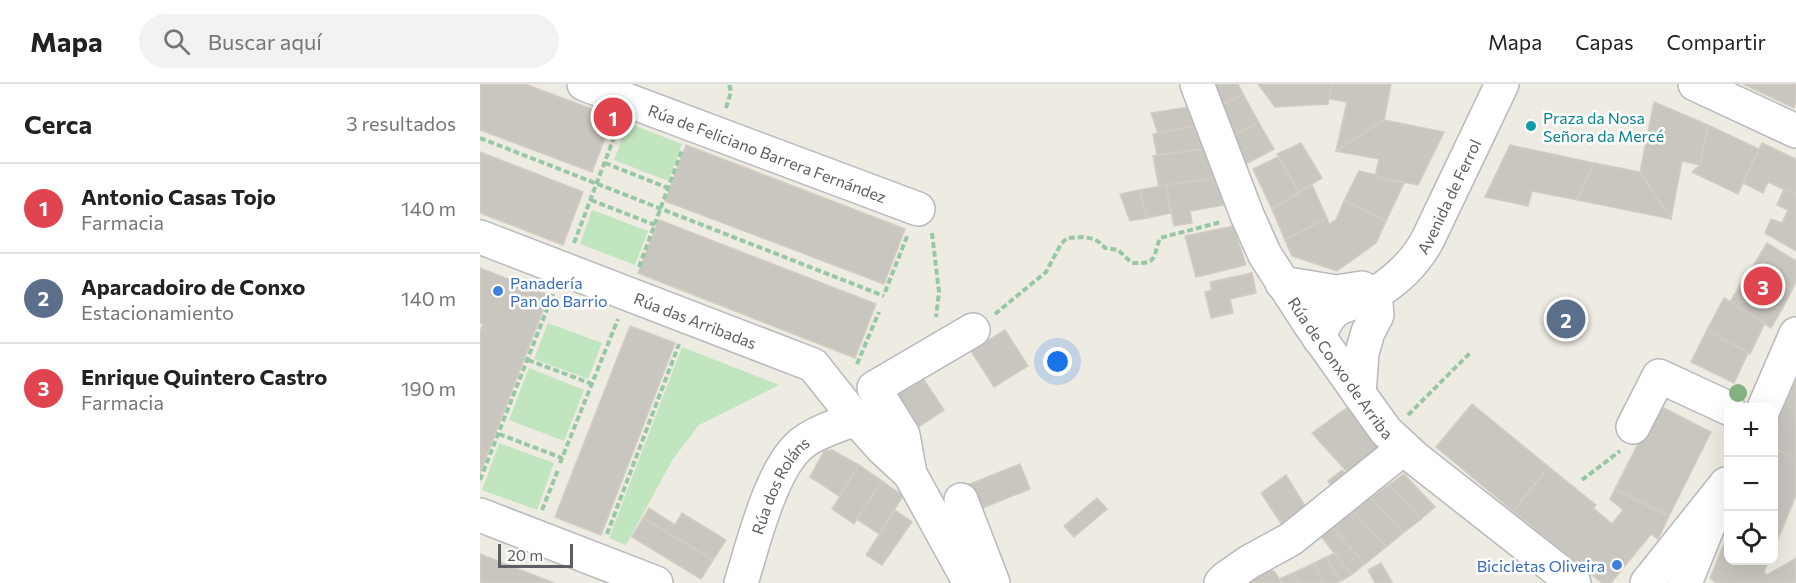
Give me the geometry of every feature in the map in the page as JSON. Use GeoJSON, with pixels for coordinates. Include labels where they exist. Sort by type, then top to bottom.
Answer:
{"type":"FeatureCollection","features":[{"type":"Feature","properties":{"kind":"street","name":"Rúa de Feliciano Barrera Fernández"},"geometry":{"type":"LineString","coordinates":[[584,84],[918,209]]}},
{"type":"Feature","properties":{"kind":"street","name":"Rúa de Conxo de Arriba"},"geometry":{"type":"LineString","coordinates":[[1197,84],[1247,215],[1265,255],[1319,338],[1386,431],[1405,433],[1574,583]]}},
{"type":"Feature","properties":{"kind":"street","name":"Avenida de Ferrol"},"geometry":{"type":"LineString","coordinates":[[1319,338],[1324,322],[1331,314],[1340,307],[1375,294],[1408,268],[1421,252],[1503,84]]}},
{"type":"Feature","properties":{"kind":"street"},"geometry":{"type":"LineString","coordinates":[[1695,84],[1796,132]]}},
{"type":"Feature","properties":{"kind":"street","name":"Rúa das Arribadas"},"geometry":{"type":"LineString","coordinates":[[480,237],[813,365],[856,419],[910,474]]}},
{"type":"Feature","properties":{"kind":"street"},"geometry":{"type":"LineString","coordinates":[[1282,283],[1336,292],[1362,288],[1375,294],[1377,315],[1368,332],[1362,353],[1359,394]]}},
{"type":"Feature","properties":{"kind":"street"},"geometry":{"type":"LineString","coordinates":[[970,583],[910,474],[903,435],[874,388],[973,330]]}},
{"type":"Feature","properties":{"kind":"street"},"geometry":{"type":"LineString","coordinates":[[1766,403],[1796,334]]}},
{"type":"Feature","properties":{"kind":"street"},"geometry":{"type":"LineString","coordinates":[[1633,427],[1659,376],[1724,406]]}},
{"type":"Feature","properties":{"kind":"street","name":"Rúa dos Roláns"},"geometry":{"type":"LineString","coordinates":[[741,583],[770,494],[788,458],[806,440],[856,419]]}},
{"type":"Feature","properties":{"kind":"street"},"geometry":{"type":"LineString","coordinates":[[1221,583],[1249,562],[1291,539],[1405,433]]}},
{"type":"Feature","properties":{"kind":"street"},"geometry":{"type":"LineString","coordinates":[[1647,583],[1724,485]]}},
{"type":"Feature","properties":{"kind":"street"},"geometry":{"type":"LineString","coordinates":[[1685,583],[1724,488]]}},
{"type":"Feature","properties":{"kind":"street"},"geometry":{"type":"LineString","coordinates":[[961,500],[993,583]]}},
{"type":"Feature","properties":{"kind":"street"},"geometry":{"type":"LineString","coordinates":[[480,515],[656,583]]}},
{"type":"Feature","properties":{"kind":"path"},"geometry":{"type":"LineString","coordinates":[[572,250],[619,124]]}},
{"type":"Feature","properties":{"kind":"path"},"geometry":{"type":"LineString","coordinates":[[480,138],[885,294],[905,241]]}},
{"type":"Feature","properties":{"kind":"path"},"geometry":{"type":"LineString","coordinates":[[636,274],[683,148]]}},
{"type":"Feature","properties":{"kind":"path"},"geometry":{"type":"LineString","coordinates":[[605,163],[669,188]]}},
{"type":"Feature","properties":{"kind":"path"},"geometry":{"type":"LineString","coordinates":[[591,200],[655,225]]}},
{"type":"Feature","properties":{"kind":"path"},"geometry":{"type":"LineString","coordinates":[[918,209],[932,228],[939,292],[936,318],[939,328],[950,334],[973,330],[1047,272],[1061,244],[1067,238],[1093,238],[1105,248],[1118,250],[1132,263],[1149,263],[1153,260],[1160,238],[1247,215]]}},
{"type":"Feature","properties":{"kind":"path"},"geometry":{"type":"LineString","coordinates":[[480,480],[551,298]]}},
{"type":"Feature","properties":{"kind":"path"},"geometry":{"type":"LineString","coordinates":[[850,364],[856,366],[879,312]]}},
{"type":"Feature","properties":{"kind":"path"},"geometry":{"type":"LineString","coordinates":[[499,434],[561,460],[620,315]]}},
{"type":"Feature","properties":{"kind":"path"},"geometry":{"type":"LineString","coordinates":[[608,530],[678,346]]}},
{"type":"Feature","properties":{"kind":"path"},"geometry":{"type":"LineString","coordinates":[[1405,433],[1471,352]]}},
{"type":"Feature","properties":{"kind":"path"},"geometry":{"type":"LineString","coordinates":[[528,360],[592,384]]}},
{"type":"Feature","properties":{"kind":"path"},"geometry":{"type":"LineString","coordinates":[[1582,480],[1620,451],[1633,427]]}},
{"type":"Feature","properties":{"kind":"path"},"geometry":{"type":"LineString","coordinates":[[538,519],[558,470]]}},
{"type":"Feature","properties":{"kind":"green space"},"geometry":{"type":"Polygon","coordinates":[[[628,123],[682,144],[668,181],[614,160],[628,123]]]}},
{"type":"Feature","properties":{"kind":"green space"},"geometry":{"type":"Polygon","coordinates":[[[592,210],[648,231],[635,265],[580,244],[592,210]]]}},
{"type":"Feature","properties":{"kind":"green space"},"geometry":{"type":"Polygon","coordinates":[[[548,323],[602,343],[588,379],[534,359],[548,323]]]}},
{"type":"Feature","properties":{"kind":"green space"},"geometry":{"type":"Polygon","coordinates":[[[682,347],[779,385],[699,425],[673,459],[626,545],[609,538],[682,347]]]}},
{"type":"Feature","properties":{"kind":"green space"},"geometry":{"type":"Polygon","coordinates":[[[529,368],[584,390],[564,441],[509,420],[529,368]]]}},
{"type":"Feature","properties":{"kind":"green space"},"geometry":{"type":"Polygon","coordinates":[[[499,443],[554,463],[537,510],[482,490],[499,443]]]}},
{"type":"Feature","properties":{"kind":"building"},"geometry":{"type":"Polygon","coordinates":[[[480,84],[525,84],[613,117],[592,172],[480,130],[480,84]]]}},
{"type":"Feature","properties":{"kind":"building"},"geometry":{"type":"Polygon","coordinates":[[[1208,84],[1238,84],[1243,94],[1218,106],[1208,84]]]}},
{"type":"Feature","properties":{"kind":"building"},"geometry":{"type":"Polygon","coordinates":[[[1258,84],[1332,84],[1328,104],[1275,107],[1258,84]]]}},
{"type":"Feature","properties":{"kind":"building"},"geometry":{"type":"Polygon","coordinates":[[[1332,84],[1391,84],[1384,120],[1336,151],[1347,102],[1329,99],[1332,84]]]}},
{"type":"Feature","properties":{"kind":"building"},"geometry":{"type":"Polygon","coordinates":[[[1743,84],[1796,84],[1794,108],[1743,84]]]}},
{"type":"Feature","properties":{"kind":"building"},"geometry":{"type":"Polygon","coordinates":[[[1243,94],[1259,123],[1232,136],[1218,106],[1243,94]]]}},
{"type":"Feature","properties":{"kind":"building"},"geometry":{"type":"Polygon","coordinates":[[[1654,102],[1708,125],[1700,165],[1682,161],[1671,219],[1640,172],[1654,102]]]}},
{"type":"Feature","properties":{"kind":"building"},"geometry":{"type":"Polygon","coordinates":[[[1188,107],[1195,126],[1158,133],[1151,113],[1188,107]]]}},
{"type":"Feature","properties":{"kind":"building"},"geometry":{"type":"Polygon","coordinates":[[[1384,120],[1444,132],[1418,185],[1375,177],[1379,159],[1336,151],[1384,120]]]}},
{"type":"Feature","properties":{"kind":"building"},"geometry":{"type":"Polygon","coordinates":[[[1259,123],[1274,149],[1246,164],[1233,135],[1259,123]]]}},
{"type":"Feature","properties":{"kind":"building"},"geometry":{"type":"Polygon","coordinates":[[[1708,125],[1759,149],[1738,194],[1692,172],[1700,165],[1708,125]]]}},
{"type":"Feature","properties":{"kind":"building"},"geometry":{"type":"Polygon","coordinates":[[[1195,126],[1204,149],[1157,155],[1153,134],[1195,126]]]}},
{"type":"Feature","properties":{"kind":"building"},"geometry":{"type":"Polygon","coordinates":[[[1301,143],[1322,178],[1299,192],[1277,154],[1301,143]]]}},
{"type":"Feature","properties":{"kind":"building"},"geometry":{"type":"Polygon","coordinates":[[[1762,143],[1796,159],[1796,195],[1768,182],[1763,193],[1743,183],[1762,143]]]}},
{"type":"Feature","properties":{"kind":"building"},"geometry":{"type":"Polygon","coordinates":[[[686,145],[905,229],[884,284],[665,201],[686,145]]]}},
{"type":"Feature","properties":{"kind":"building"},"geometry":{"type":"Polygon","coordinates":[[[1510,145],[1594,163],[1577,200],[1532,191],[1528,206],[1485,197],[1510,145]]]}},
{"type":"Feature","properties":{"kind":"building"},"geometry":{"type":"Polygon","coordinates":[[[1204,149],[1214,178],[1159,187],[1153,156],[1204,149]]]}},
{"type":"Feature","properties":{"kind":"building"},"geometry":{"type":"Polygon","coordinates":[[[480,152],[583,192],[563,245],[480,213],[480,152]]]}},
{"type":"Feature","properties":{"kind":"building"},"geometry":{"type":"Polygon","coordinates":[[[1278,157],[1299,192],[1272,209],[1253,169],[1278,157]]]}},
{"type":"Feature","properties":{"kind":"building"},"geometry":{"type":"Polygon","coordinates":[[[1594,163],[1640,172],[1671,219],[1577,200],[1594,163]]]}},
{"type":"Feature","properties":{"kind":"building"},"geometry":{"type":"Polygon","coordinates":[[[1359,171],[1404,183],[1386,221],[1344,201],[1359,171]]]}},
{"type":"Feature","properties":{"kind":"building"},"geometry":{"type":"Polygon","coordinates":[[[1214,178],[1224,205],[1190,211],[1192,223],[1174,226],[1166,185],[1214,178]]]}},
{"type":"Feature","properties":{"kind":"building"},"geometry":{"type":"Polygon","coordinates":[[[1166,185],[1171,213],[1147,218],[1140,190],[1166,185]]]}},
{"type":"Feature","properties":{"kind":"building"},"geometry":{"type":"Polygon","coordinates":[[[1312,185],[1327,218],[1285,240],[1272,209],[1312,185]]]}},
{"type":"Feature","properties":{"kind":"building"},"geometry":{"type":"Polygon","coordinates":[[[1784,189],[1796,195],[1796,251],[1765,233],[1771,219],[1782,223],[1788,210],[1777,205],[1784,189]]]}},
{"type":"Feature","properties":{"kind":"building"},"geometry":{"type":"Polygon","coordinates":[[[1140,190],[1147,218],[1130,221],[1120,194],[1140,190]]]}},
{"type":"Feature","properties":{"kind":"building"},"geometry":{"type":"Polygon","coordinates":[[[1344,201],[1386,221],[1376,243],[1337,271],[1292,256],[1285,240],[1327,218],[1329,224],[1336,220],[1344,201]]]}},
{"type":"Feature","properties":{"kind":"building"},"geometry":{"type":"Polygon","coordinates":[[[659,220],[876,304],[855,358],[638,273],[659,220]]]}},
{"type":"Feature","properties":{"kind":"building"},"geometry":{"type":"Polygon","coordinates":[[[1233,226],[1246,265],[1196,277],[1185,236],[1233,226]]]}},
{"type":"Feature","properties":{"kind":"building"},"geometry":{"type":"Polygon","coordinates":[[[1767,243],[1796,261],[1796,281],[1792,290],[1753,266],[1767,243]]]}},
{"type":"Feature","properties":{"kind":"building"},"geometry":{"type":"Polygon","coordinates":[[[1752,266],[1792,290],[1782,309],[1740,285],[1752,266]]]}},
{"type":"Feature","properties":{"kind":"building"},"geometry":{"type":"Polygon","coordinates":[[[480,268],[549,295],[480,473],[480,332],[483,324],[480,323],[480,268]]]}},
{"type":"Feature","properties":{"kind":"building"},"geometry":{"type":"Polygon","coordinates":[[[1252,273],[1256,293],[1230,299],[1233,313],[1211,318],[1205,292],[1212,290],[1210,282],[1252,273]]]}},
{"type":"Feature","properties":{"kind":"building"},"geometry":{"type":"Polygon","coordinates":[[[1740,285],[1782,309],[1771,328],[1730,302],[1740,285]]]}},
{"type":"Feature","properties":{"kind":"building"},"geometry":{"type":"Polygon","coordinates":[[[1724,298],[1765,323],[1750,354],[1707,330],[1724,298]]]}},
{"type":"Feature","properties":{"kind":"building"},"geometry":{"type":"Polygon","coordinates":[[[630,326],[675,343],[601,535],[555,517],[630,326]]]}},
{"type":"Feature","properties":{"kind":"building"},"geometry":{"type":"Polygon","coordinates":[[[1005,330],[1028,366],[994,387],[971,351],[1005,330]]]}},
{"type":"Feature","properties":{"kind":"building"},"geometry":{"type":"Polygon","coordinates":[[[1707,330],[1748,353],[1734,383],[1691,362],[1707,330]]]}},
{"type":"Feature","properties":{"kind":"building"},"geometry":{"type":"Polygon","coordinates":[[[922,377],[944,410],[914,430],[892,398],[922,377]]]}},
{"type":"Feature","properties":{"kind":"building"},"geometry":{"type":"Polygon","coordinates":[[[1796,380],[1796,459],[1778,450],[1778,420],[1796,380]]]}},
{"type":"Feature","properties":{"kind":"building"},"geometry":{"type":"Polygon","coordinates":[[[1472,404],[1549,467],[1513,511],[1436,447],[1472,404]]]}},
{"type":"Feature","properties":{"kind":"building"},"geometry":{"type":"Polygon","coordinates":[[[1658,405],[1711,432],[1669,516],[1615,489],[1658,405]]]}},
{"type":"Feature","properties":{"kind":"building"},"geometry":{"type":"Polygon","coordinates":[[[1348,407],[1379,449],[1350,475],[1312,433],[1348,407]]]}},
{"type":"Feature","properties":{"kind":"building"},"geometry":{"type":"Polygon","coordinates":[[[832,450],[859,465],[839,496],[810,477],[824,451],[832,450]]]}},
{"type":"Feature","properties":{"kind":"building"},"geometry":{"type":"Polygon","coordinates":[[[1778,450],[1796,459],[1796,495],[1778,539],[1778,450]]]}},
{"type":"Feature","properties":{"kind":"building"},"geometry":{"type":"Polygon","coordinates":[[[1020,464],[1030,489],[975,511],[965,486],[1020,464]]]}},
{"type":"Feature","properties":{"kind":"building"},"geometry":{"type":"Polygon","coordinates":[[[859,465],[882,481],[854,524],[832,509],[859,465]]]}},
{"type":"Feature","properties":{"kind":"building"},"geometry":{"type":"Polygon","coordinates":[[[1549,467],[1596,505],[1593,508],[1612,524],[1623,510],[1610,499],[1615,489],[1669,516],[1658,539],[1651,534],[1611,583],[1602,583],[1513,511],[1549,467]]]}},
{"type":"Feature","properties":{"kind":"building"},"geometry":{"type":"Polygon","coordinates":[[[1342,470],[1346,475],[1332,487],[1328,481],[1342,470]]]}},
{"type":"Feature","properties":{"kind":"building"},"geometry":{"type":"Polygon","coordinates":[[[1404,474],[1435,507],[1421,519],[1389,485],[1404,474]]]}},
{"type":"Feature","properties":{"kind":"building"},"geometry":{"type":"Polygon","coordinates":[[[1286,475],[1307,509],[1284,528],[1261,493],[1286,475]]]}},
{"type":"Feature","properties":{"kind":"building"},"geometry":{"type":"Polygon","coordinates":[[[882,481],[903,496],[879,534],[857,519],[882,481]]]}},
{"type":"Feature","properties":{"kind":"building"},"geometry":{"type":"Polygon","coordinates":[[[1389,485],[1421,519],[1403,533],[1371,498],[1389,485]]]}},
{"type":"Feature","properties":{"kind":"building"},"geometry":{"type":"Polygon","coordinates":[[[1097,498],[1107,509],[1087,526],[1077,515],[1097,498]]]}},
{"type":"Feature","properties":{"kind":"building"},"geometry":{"type":"Polygon","coordinates":[[[1371,498],[1403,533],[1386,547],[1353,511],[1371,498]]]}},
{"type":"Feature","properties":{"kind":"building"},"geometry":{"type":"Polygon","coordinates":[[[649,508],[675,525],[682,513],[726,540],[713,560],[643,518],[649,508]]]}},
{"type":"Feature","properties":{"kind":"building"},"geometry":{"type":"Polygon","coordinates":[[[895,510],[912,522],[882,565],[866,555],[895,510]]]}},
{"type":"Feature","properties":{"kind":"building"},"geometry":{"type":"Polygon","coordinates":[[[1353,511],[1386,547],[1365,564],[1332,527],[1353,511]]]}},
{"type":"Feature","properties":{"kind":"building"},"geometry":{"type":"Polygon","coordinates":[[[1077,515],[1087,526],[1074,537],[1064,526],[1077,515]]]}},
{"type":"Feature","properties":{"kind":"building"},"geometry":{"type":"Polygon","coordinates":[[[643,518],[713,560],[701,579],[632,537],[643,518]]]}},
{"type":"Feature","properties":{"kind":"building"},"geometry":{"type":"Polygon","coordinates":[[[1332,527],[1365,564],[1351,575],[1320,535],[1332,527]]]}},
{"type":"Feature","properties":{"kind":"building"},"geometry":{"type":"Polygon","coordinates":[[[1724,544],[1724,565],[1767,565],[1764,572],[1767,575],[1796,558],[1796,583],[1716,583],[1710,578],[1724,544]]]}},
{"type":"Feature","properties":{"kind":"building"},"geometry":{"type":"Polygon","coordinates":[[[1335,553],[1351,575],[1341,581],[1326,557],[1335,553]]]}},
{"type":"Feature","properties":{"kind":"building"},"geometry":{"type":"Polygon","coordinates":[[[480,554],[531,574],[554,583],[480,583],[480,554]]]}},
{"type":"Feature","properties":{"kind":"building"},"geometry":{"type":"Polygon","coordinates":[[[1326,557],[1341,581],[1324,583],[1314,563],[1326,557]]]}},
{"type":"Feature","properties":{"kind":"building"},"geometry":{"type":"Polygon","coordinates":[[[1314,563],[1324,583],[1299,583],[1293,573],[1314,563]]]}},
{"type":"Feature","properties":{"kind":"building"},"geometry":{"type":"Polygon","coordinates":[[[1381,563],[1391,583],[1375,583],[1368,570],[1381,563]]]}},
{"type":"Feature","properties":{"kind":"building"},"geometry":{"type":"Polygon","coordinates":[[[1268,568],[1274,571],[1282,583],[1242,583],[1268,568]]]}},
{"type":"Feature","properties":{"kind":"building"},"geometry":{"type":"Polygon","coordinates":[[[1293,573],[1299,583],[1282,583],[1279,579],[1293,573]]]}},
{"type":"Feature","properties":{"kind":"place","name":"Antonio Casas Tojo"},"geometry":{"type":"Point","coordinates":[613,117]}},
{"type":"Feature","properties":{"kind":"place","name":"Praza da Nosa Señora da Mercé"},"geometry":{"type":"Point","coordinates":[1531,126]}},
{"type":"Feature","properties":{"kind":"place","name":"Enrique Quintero Castro"},"geometry":{"type":"Point","coordinates":[1763,286]}},
{"type":"Feature","properties":{"kind":"place","name":"Panadería Pan do Barrio"},"geometry":{"type":"Point","coordinates":[498,291]}},
{"type":"Feature","properties":{"kind":"place","name":"Aparcadoiro de Conxo"},"geometry":{"type":"Point","coordinates":[1566,319]}},
{"type":"Feature","properties":{"kind":"place","name":"Bicicletas Oliveira"},"geometry":{"type":"Point","coordinates":[1617,565]}}]}
